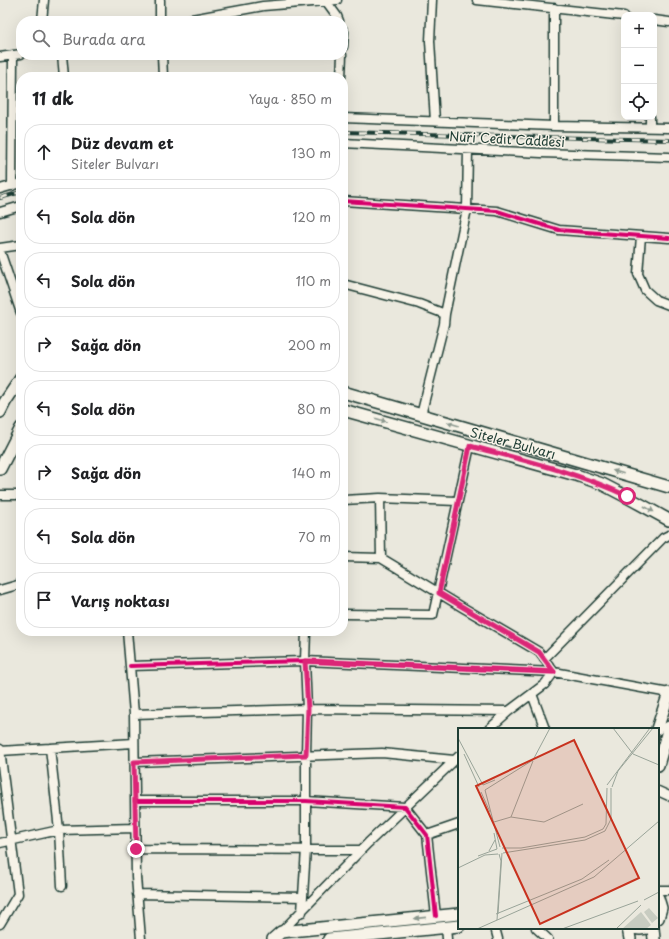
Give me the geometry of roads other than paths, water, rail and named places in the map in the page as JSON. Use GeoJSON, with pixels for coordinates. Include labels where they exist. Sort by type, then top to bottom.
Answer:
{"type":"FeatureCollection","features":[{"type":"Feature","properties":{"kind":"main road"},"geometry":{"type":"LineString","coordinates":[[0,412],[16,386]]}},
{"type":"Feature","properties":{"kind":"main road","name":"Siteler Bulvarı"},"geometry":{"type":"LineString","coordinates":[[348,393],[669,487]]}},
{"type":"Feature","properties":{"kind":"main road","name":"Siteler Bulvarı"},"geometry":{"type":"LineString","coordinates":[[348,411],[576,475],[602,484],[669,520]]}},
{"type":"Feature","properties":{"kind":"main road"},"geometry":{"type":"LineString","coordinates":[[0,469],[16,438]]}},
{"type":"Feature","properties":{"kind":"main road"},"geometry":{"type":"LineString","coordinates":[[657,728],[669,693]]}},
{"type":"Feature","properties":{"kind":"main road"},"geometry":{"type":"LineString","coordinates":[[665,755],[669,727]]}},
{"type":"Feature","properties":{"kind":"main road"},"geometry":{"type":"LineString","coordinates":[[659,901],[661,908],[659,915]]}},
{"type":"Feature","properties":{"kind":"main road"},"geometry":{"type":"LineString","coordinates":[[277,935],[458,914]]}},
{"type":"Feature","properties":{"kind":"main road"},"geometry":{"type":"LineString","coordinates":[[329,939],[458,926]]}},
{"type":"Feature","properties":{"kind":"main road"},"geometry":{"type":"LineString","coordinates":[[628,929],[630,939]]}},
{"type":"Feature","properties":{"kind":"main road"},"geometry":{"type":"LineString","coordinates":[[653,929],[654,939]]}},
{"type":"Feature","properties":{"kind":"main road"},"geometry":{"type":"LineString","coordinates":[[277,935],[297,939]]}},
{"type":"Feature","properties":{"kind":"street"},"geometry":{"type":"LineString","coordinates":[[42,16],[44,0]]}},
{"type":"Feature","properties":{"kind":"street"},"geometry":{"type":"LineString","coordinates":[[160,0],[160,16]]}},
{"type":"Feature","properties":{"kind":"street"},"geometry":{"type":"LineString","coordinates":[[204,16],[263,3],[337,0]]}},
{"type":"Feature","properties":{"kind":"street"},"geometry":{"type":"LineString","coordinates":[[432,0],[430,41],[435,121]]}},
{"type":"Feature","properties":{"kind":"street"},"geometry":{"type":"LineString","coordinates":[[477,0],[621,16]]}},
{"type":"Feature","properties":{"kind":"street"},"geometry":{"type":"LineString","coordinates":[[326,1],[337,16]]}},
{"type":"Feature","properties":{"kind":"street"},"geometry":{"type":"LineString","coordinates":[[554,8],[554,126]]}},
{"type":"Feature","properties":{"kind":"street"},"geometry":{"type":"LineString","coordinates":[[657,20],[669,22]]}},
{"type":"Feature","properties":{"kind":"street"},"geometry":{"type":"LineString","coordinates":[[0,57],[16,54]]}},
{"type":"Feature","properties":{"kind":"street"},"geometry":{"type":"LineString","coordinates":[[16,72],[17,60]]}},
{"type":"Feature","properties":{"kind":"street"},"geometry":{"type":"LineString","coordinates":[[62,60],[64,72]]}},
{"type":"Feature","properties":{"kind":"street"},"geometry":{"type":"LineString","coordinates":[[162,60],[163,72]]}},
{"type":"Feature","properties":{"kind":"street"},"geometry":{"type":"LineString","coordinates":[[341,72],[342,60]]}},
{"type":"Feature","properties":{"kind":"street"},"geometry":{"type":"LineString","coordinates":[[12,186],[16,80]]}},
{"type":"Feature","properties":{"kind":"street","name":"Nuri Cedit Caddesi"},"geometry":{"type":"LineString","coordinates":[[348,118],[554,126],[669,128]]}},
{"type":"Feature","properties":{"kind":"street"},"geometry":{"type":"LineString","coordinates":[[650,120],[650,127]]}},
{"type":"Feature","properties":{"kind":"street","name":"Nuri Cedit Caddesi"},"geometry":{"type":"LineString","coordinates":[[348,143],[540,153],[669,157]]}},
{"type":"Feature","properties":{"kind":"street"},"geometry":{"type":"LineString","coordinates":[[421,415],[444,324],[444,314],[467,209],[468,149]]}},
{"type":"Feature","properties":{"kind":"street"},"geometry":{"type":"LineString","coordinates":[[0,189],[16,185]]}},
{"type":"Feature","properties":{"kind":"street"},"geometry":{"type":"LineString","coordinates":[[348,201],[497,211],[559,230],[669,238]]}},
{"type":"Feature","properties":{"kind":"street"},"geometry":{"type":"LineString","coordinates":[[0,212],[16,207]]}},
{"type":"Feature","properties":{"kind":"street"},"geometry":{"type":"LineString","coordinates":[[641,236],[638,274],[645,290],[656,300],[669,305]]}},
{"type":"Feature","properties":{"kind":"street"},"geometry":{"type":"LineString","coordinates":[[16,246],[0,249],[16,298]]}},
{"type":"Feature","properties":{"kind":"street"},"geometry":{"type":"LineString","coordinates":[[348,285],[419,304],[444,314]]}},
{"type":"Feature","properties":{"kind":"street"},"geometry":{"type":"LineString","coordinates":[[348,614],[433,615],[470,446]]}},
{"type":"Feature","properties":{"kind":"street"},"geometry":{"type":"LineString","coordinates":[[0,495],[16,495]]}},
{"type":"Feature","properties":{"kind":"street"},"geometry":{"type":"LineString","coordinates":[[348,500],[380,498],[457,501]]}},
{"type":"Feature","properties":{"kind":"street"},"geometry":{"type":"LineString","coordinates":[[380,498],[381,558]]}},
{"type":"Feature","properties":{"kind":"street"},"geometry":{"type":"LineString","coordinates":[[544,659],[663,538],[669,536]]}},
{"type":"Feature","properties":{"kind":"street"},"geometry":{"type":"LineString","coordinates":[[348,557],[381,558],[539,652],[554,672]]}},
{"type":"Feature","properties":{"kind":"street"},"geometry":{"type":"LineString","coordinates":[[0,590],[16,585]]}},
{"type":"Feature","properties":{"kind":"street"},"geometry":{"type":"LineString","coordinates":[[127,636],[134,714],[137,894],[141,939]]}},
{"type":"Feature","properties":{"kind":"street"},"geometry":{"type":"LineString","coordinates":[[302,912],[306,849],[306,755],[308,709],[305,661],[306,636]]}},
{"type":"Feature","properties":{"kind":"street"},"geometry":{"type":"LineString","coordinates":[[130,666],[305,661],[554,672],[669,693]]}},
{"type":"Feature","properties":{"kind":"street"},"geometry":{"type":"LineString","coordinates":[[490,728],[509,711],[544,684],[554,672]]}},
{"type":"Feature","properties":{"kind":"street"},"geometry":{"type":"LineString","coordinates":[[532,694],[545,728]]}},
{"type":"Feature","properties":{"kind":"street"},"geometry":{"type":"LineString","coordinates":[[134,714],[308,709],[509,711]]}},
{"type":"Feature","properties":{"kind":"street"},"geometry":{"type":"LineString","coordinates":[[0,924],[18,894],[10,842],[0,750],[134,743]]}},
{"type":"Feature","properties":{"kind":"street"},"geometry":{"type":"LineString","coordinates":[[50,748],[59,830],[62,886]]}},
{"type":"Feature","properties":{"kind":"street"},"geometry":{"type":"LineString","coordinates":[[134,762],[382,753],[456,758]]}},
{"type":"Feature","properties":{"kind":"street"},"geometry":{"type":"LineString","coordinates":[[277,935],[302,912],[361,850],[456,758]]}},
{"type":"Feature","properties":{"kind":"street"},"geometry":{"type":"LineString","coordinates":[[659,791],[669,796]]}},
{"type":"Feature","properties":{"kind":"street"},"geometry":{"type":"LineString","coordinates":[[135,801],[306,801],[405,807],[427,835],[436,916]]}},
{"type":"Feature","properties":{"kind":"street"},"geometry":{"type":"LineString","coordinates":[[427,835],[458,825]]}},
{"type":"Feature","properties":{"kind":"street"},"geometry":{"type":"LineString","coordinates":[[0,843],[59,830],[135,828]]}},
{"type":"Feature","properties":{"kind":"street"},"geometry":{"type":"LineString","coordinates":[[136,849],[361,850]]}},
{"type":"Feature","properties":{"kind":"street"},"geometry":{"type":"LineString","coordinates":[[137,894],[303,897]]}},
{"type":"Feature","properties":{"kind":"street"},"geometry":{"type":"LineString","coordinates":[[446,927],[447,939]]}},
{"type":"Feature","properties":{"kind":"street"},"geometry":{"type":"LineString","coordinates":[[496,929],[498,939]]}},
{"type":"Feature","properties":{"kind":"street"},"geometry":{"type":"LineString","coordinates":[[537,929],[548,939]]}},
{"type":"Feature","properties":{"kind":"railway"},"geometry":{"type":"LineString","coordinates":[[348,132],[669,140]]}},
{"type":"Feature","properties":{"kind":"railway"},"geometry":{"type":"LineString","coordinates":[[0,198],[16,193]]}}]}
